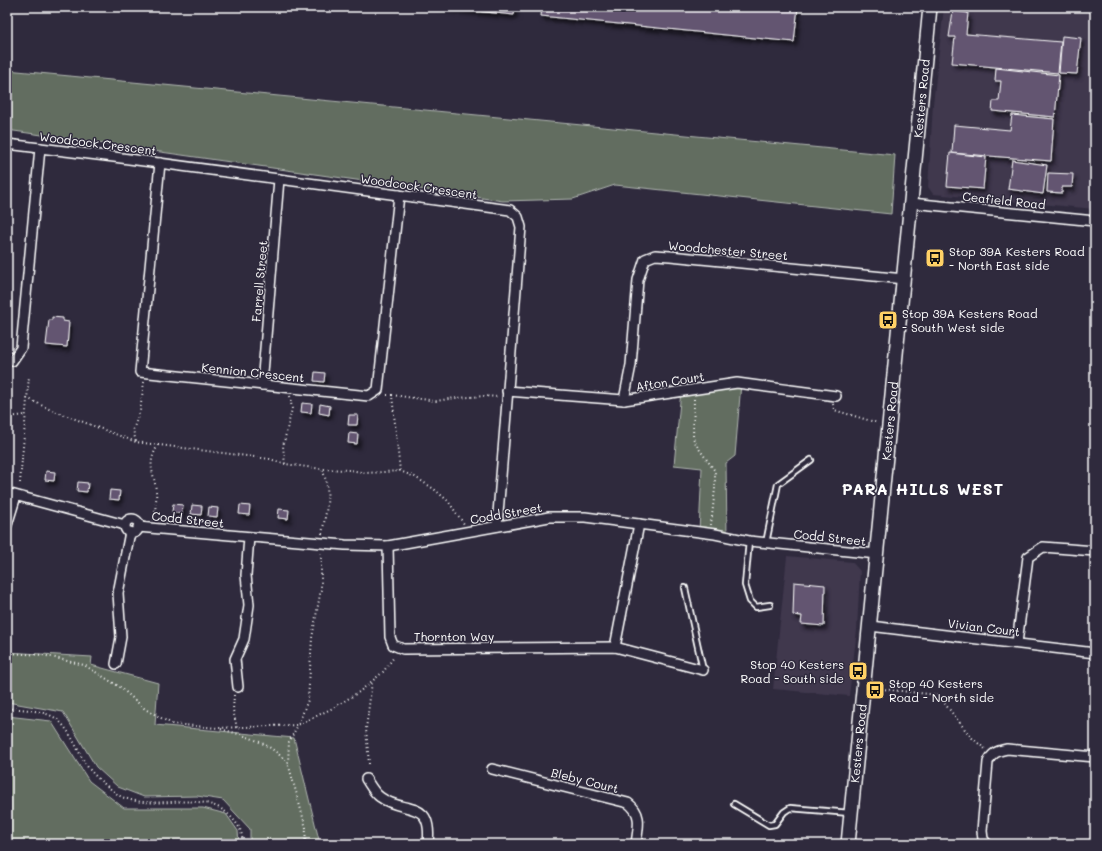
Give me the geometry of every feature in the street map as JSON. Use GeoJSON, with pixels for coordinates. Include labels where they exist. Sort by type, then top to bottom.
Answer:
{"type":"FeatureCollection","features":[{"type":"Feature","properties":{"kind":"main road","name":"Kesters Road"},"geometry":{"type":"LineString","coordinates":[[849,841],[930,7]]}},
{"type":"Feature","properties":{"kind":"street","name":"Woodcock Crescent"},"geometry":{"type":"LineString","coordinates":[[7,144],[510,210],[518,217],[521,227],[497,526]]}},
{"type":"Feature","properties":{"kind":"street"},"geometry":{"type":"LineString","coordinates":[[12,361],[21,348],[40,148]]}},
{"type":"Feature","properties":{"kind":"street","name":"Kennion Crescent"},"geometry":{"type":"LineString","coordinates":[[160,163],[140,372],[369,396],[378,390],[399,195]]}},
{"type":"Feature","properties":{"kind":"street","name":"Farrell Street"},"geometry":{"type":"LineString","coordinates":[[262,385],[279,179]]}},
{"type":"Feature","properties":{"kind":"street","name":"Ceafield Road"},"geometry":{"type":"LineString","coordinates":[[911,203],[1095,220]]}},
{"type":"Feature","properties":{"kind":"street","name":"Woodchester Street"},"geometry":{"type":"LineString","coordinates":[[624,400],[631,365],[638,280],[645,259],[656,256],[670,256],[904,279]]}},
{"type":"Feature","properties":{"kind":"street","name":"Afton Court"},"geometry":{"type":"LineString","coordinates":[[507,391],[624,400],[737,383],[834,396]]}},
{"type":"Feature","properties":{"kind":"street"},"geometry":{"type":"LineString","coordinates":[[7,525],[12,495],[128,529],[118,593],[120,637],[116,664]]}},
{"type":"Feature","properties":{"kind":"street","name":"Codd Street"},"geometry":{"type":"LineString","coordinates":[[128,529],[127,521],[132,519],[138,522],[138,527],[345,545],[388,546],[549,517],[585,517],[711,533],[749,541],[877,554]]}},
{"type":"Feature","properties":{"kind":"street"},"geometry":{"type":"LineString","coordinates":[[615,647],[639,524]]}},
{"type":"Feature","properties":{"kind":"street"},"geometry":{"type":"LineString","coordinates":[[236,688],[235,659],[244,639],[249,605],[246,575],[248,537]]}},
{"type":"Feature","properties":{"kind":"street","name":"Thornton Way"},"geometry":{"type":"LineString","coordinates":[[388,546],[390,637],[393,645],[403,648],[615,647],[703,670]]}},
{"type":"Feature","properties":{"kind":"street"},"geometry":{"type":"LineString","coordinates":[[1017,643],[1028,557],[1043,547],[1095,551]]}},
{"type":"Feature","properties":{"kind":"street","name":"Vivian Court"},"geometry":{"type":"LineString","coordinates":[[870,626],[1095,653]]}},
{"type":"Feature","properties":{"kind":"street"},"geometry":{"type":"LineString","coordinates":[[987,844],[983,839],[982,831],[988,762],[992,755],[997,751],[1007,749],[1095,757]]}},
{"type":"Feature","properties":{"kind":"street","name":"Bleby Court"},"geometry":{"type":"LineString","coordinates":[[492,768],[628,803],[635,808],[639,820],[636,844]]}},
{"type":"Feature","properties":{"kind":"street"},"geometry":{"type":"LineString","coordinates":[[366,779],[378,796],[390,802],[420,812],[429,825],[428,844]]}},
{"type":"Feature","properties":{"kind":"lane"},"geometry":{"type":"LineString","coordinates":[[766,543],[778,484],[811,460]]}},
{"type":"Feature","properties":{"kind":"lane"},"geometry":{"type":"LineString","coordinates":[[749,541],[745,585],[750,601],[756,607],[770,605]]}},
{"type":"Feature","properties":{"kind":"lane"},"geometry":{"type":"LineString","coordinates":[[685,588],[703,670]]}},
{"type":"Feature","properties":{"kind":"lane"},"geometry":{"type":"LineString","coordinates":[[734,804],[769,826],[775,824],[784,812],[790,808],[852,814]]}},
{"type":"Feature","properties":{"kind":"path"},"geometry":{"type":"LineString","coordinates":[[20,483],[29,376]]}},
{"type":"Feature","properties":{"kind":"path"},"geometry":{"type":"LineString","coordinates":[[136,442],[133,430],[140,411],[144,379]]}},
{"type":"Feature","properties":{"kind":"path"},"geometry":{"type":"LineString","coordinates":[[694,389],[693,438],[715,471],[711,533]]}},
{"type":"Feature","properties":{"kind":"path"},"geometry":{"type":"LineString","coordinates":[[285,464],[283,446],[292,409],[290,393]]}},
{"type":"Feature","properties":{"kind":"path"},"geometry":{"type":"LineString","coordinates":[[387,395],[436,400],[485,396],[499,398]]}},
{"type":"Feature","properties":{"kind":"path"},"geometry":{"type":"LineString","coordinates":[[392,395],[400,471]]}},
{"type":"Feature","properties":{"kind":"path"},"geometry":{"type":"LineString","coordinates":[[834,396],[834,410],[881,424]]}},
{"type":"Feature","properties":{"kind":"path"},"geometry":{"type":"LineString","coordinates":[[27,398],[49,409],[136,442],[270,459],[285,464],[322,470],[350,470],[366,473],[400,471],[415,477],[434,489],[457,511],[465,526]]}},
{"type":"Feature","properties":{"kind":"path"},"geometry":{"type":"LineString","coordinates":[[7,417],[26,415]]}},
{"type":"Feature","properties":{"kind":"path"},"geometry":{"type":"LineString","coordinates":[[154,520],[156,493],[151,467],[152,456],[158,445]]}},
{"type":"Feature","properties":{"kind":"path"},"geometry":{"type":"LineString","coordinates":[[321,535],[328,493],[327,479],[322,470]]}},
{"type":"Feature","properties":{"kind":"path"},"geometry":{"type":"LineString","coordinates":[[305,844],[306,828],[288,763],[289,742],[308,700],[312,638],[321,589],[321,551]]}},
{"type":"Feature","properties":{"kind":"path"},"geometry":{"type":"LineString","coordinates":[[7,653],[43,654],[84,665],[120,687],[145,709],[172,724],[218,728],[298,725],[334,708],[359,692],[383,672],[394,657]]}},
{"type":"Feature","properties":{"kind":"path"},"geometry":{"type":"LineString","coordinates":[[370,764],[366,729],[373,681]]}},
{"type":"Feature","properties":{"kind":"path"},"geometry":{"type":"LineString","coordinates":[[236,688],[233,710],[237,728]]}},
{"type":"Feature","properties":{"kind":"path"},"geometry":{"type":"LineString","coordinates":[[864,688],[938,695],[971,737],[992,755]]}},
{"type":"Feature","properties":{"kind":"path"},"geometry":{"type":"LineString","coordinates":[[7,709],[42,712],[59,720],[73,738],[89,769],[104,785],[124,798],[145,803],[204,802],[222,808],[235,820],[242,831],[243,844]]}},
{"type":"Feature","properties":{"kind":"path"},"geometry":{"type":"LineString","coordinates":[[218,728],[254,739],[278,753],[288,763]]}},
{"type":"Feature","properties":{"kind":"shaded area"},"geometry":{"type":"Polygon","coordinates":[[[944,7],[1095,7],[1095,209],[933,194],[928,187],[933,104],[944,7]]]}},
{"type":"Feature","properties":{"kind":"shaded area"},"geometry":{"type":"Polygon","coordinates":[[[787,556],[852,562],[860,571],[857,630],[849,696],[773,689],[787,556]]]}},
{"type":"Feature","properties":{"kind":"green space"},"geometry":{"type":"Polygon","coordinates":[[[7,70],[895,155],[891,214],[615,185],[573,199],[503,201],[7,130],[7,70]]]}},
{"type":"Feature","properties":{"kind":"green space"},"geometry":{"type":"Polygon","coordinates":[[[741,383],[735,456],[726,463],[727,536],[699,532],[702,468],[674,465],[681,391],[741,383]]]}},
{"type":"Feature","properties":{"kind":"green space"},"geometry":{"type":"Polygon","coordinates":[[[7,652],[92,657],[91,665],[158,683],[155,725],[294,738],[320,844],[250,844],[250,829],[223,800],[197,796],[144,797],[118,787],[96,767],[63,712],[7,702],[7,652]]]}},
{"type":"Feature","properties":{"kind":"green space"},"geometry":{"type":"Polygon","coordinates":[[[7,716],[51,721],[89,781],[124,808],[203,808],[226,814],[238,831],[239,844],[7,844],[7,716]]]}},
{"type":"Feature","properties":{"kind":"building"},"geometry":{"type":"Polygon","coordinates":[[[438,7],[515,7],[514,15],[438,7]]]}},
{"type":"Feature","properties":{"kind":"building"},"geometry":{"type":"Polygon","coordinates":[[[542,7],[798,7],[794,42],[541,16],[542,7]]]}},
{"type":"Feature","properties":{"kind":"building"},"geometry":{"type":"Polygon","coordinates":[[[953,11],[968,13],[966,34],[1061,42],[1058,73],[952,63],[955,37],[949,37],[953,11]]]}},
{"type":"Feature","properties":{"kind":"building"},"geometry":{"type":"Polygon","coordinates":[[[1062,36],[1081,38],[1077,74],[1059,73],[1062,36]]]}},
{"type":"Feature","properties":{"kind":"building"},"geometry":{"type":"Polygon","coordinates":[[[996,68],[1059,75],[1055,117],[992,111],[993,101],[999,101],[1001,81],[995,81],[996,68]]]}},
{"type":"Feature","properties":{"kind":"building"},"geometry":{"type":"Polygon","coordinates":[[[1012,115],[1054,119],[1051,161],[952,153],[954,125],[1010,130],[1012,115]]]}},
{"type":"Feature","properties":{"kind":"building"},"geometry":{"type":"Polygon","coordinates":[[[950,153],[986,157],[983,189],[947,186],[950,153]]]}},
{"type":"Feature","properties":{"kind":"building"},"geometry":{"type":"Polygon","coordinates":[[[1012,160],[1047,165],[1043,194],[1008,189],[1012,160]]]}},
{"type":"Feature","properties":{"kind":"building"},"geometry":{"type":"Polygon","coordinates":[[[1048,173],[1073,174],[1072,187],[1062,187],[1062,193],[1047,192],[1048,173]]]}},
{"type":"Feature","properties":{"kind":"building"},"geometry":{"type":"Polygon","coordinates":[[[52,317],[63,318],[63,321],[69,322],[67,347],[46,345],[49,320],[52,320],[52,317]]]}},
{"type":"Feature","properties":{"kind":"building"},"geometry":{"type":"Polygon","coordinates":[[[315,372],[325,373],[324,382],[314,381],[315,372]]]}},
{"type":"Feature","properties":{"kind":"building"},"geometry":{"type":"Polygon","coordinates":[[[302,403],[312,404],[311,413],[301,412],[302,403]]]}},
{"type":"Feature","properties":{"kind":"building"},"geometry":{"type":"Polygon","coordinates":[[[320,404],[330,406],[329,415],[319,413],[320,404]]]}},
{"type":"Feature","properties":{"kind":"building"},"geometry":{"type":"Polygon","coordinates":[[[349,415],[358,415],[357,425],[348,425],[349,415]]]}},
{"type":"Feature","properties":{"kind":"building"},"geometry":{"type":"Polygon","coordinates":[[[349,433],[358,434],[357,444],[348,443],[349,433]]]}},
{"type":"Feature","properties":{"kind":"building"},"geometry":{"type":"Polygon","coordinates":[[[46,471],[55,472],[54,481],[45,480],[46,471]]]}},
{"type":"Feature","properties":{"kind":"building"},"geometry":{"type":"Polygon","coordinates":[[[78,482],[88,483],[87,492],[77,491],[78,482]]]}},
{"type":"Feature","properties":{"kind":"building"},"geometry":{"type":"Polygon","coordinates":[[[110,490],[120,491],[119,500],[109,499],[110,490]]]}},
{"type":"Feature","properties":{"kind":"building"},"geometry":{"type":"Polygon","coordinates":[[[173,504],[183,505],[182,514],[172,512],[173,504]]]}},
{"type":"Feature","properties":{"kind":"building"},"geometry":{"type":"Polygon","coordinates":[[[192,505],[202,506],[201,515],[191,514],[192,505]]]}},
{"type":"Feature","properties":{"kind":"building"},"geometry":{"type":"Polygon","coordinates":[[[240,505],[250,506],[249,515],[239,514],[240,505]]]}},
{"type":"Feature","properties":{"kind":"building"},"geometry":{"type":"Polygon","coordinates":[[[209,507],[218,508],[217,517],[208,516],[209,507]]]}},
{"type":"Feature","properties":{"kind":"building"},"geometry":{"type":"Polygon","coordinates":[[[279,509],[289,510],[288,519],[278,518],[279,509]]]}},
{"type":"Feature","properties":{"kind":"building"},"geometry":{"type":"Polygon","coordinates":[[[794,582],[825,585],[824,626],[801,624],[802,616],[793,615],[794,582]]]}},
{"type":"Feature","properties":{"kind":"place","name":"Stop 39A Kesters Road - North East side"},"geometry":{"type":"Point","coordinates":[935,258]}},
{"type":"Feature","properties":{"kind":"place","name":"Stop 39A Kesters Road - South West side"},"geometry":{"type":"Point","coordinates":[888,320]}},
{"type":"Feature","properties":{"kind":"place","name":"Stop 40 Kesters Road - South side"},"geometry":{"type":"Point","coordinates":[858,671]}},
{"type":"Feature","properties":{"kind":"place","name":"Stop 40 Kesters Road - North side"},"geometry":{"type":"Point","coordinates":[875,690]}},
{"type":"Feature","properties":{"kind":"district","name":"PARA HILLS WEST"},"geometry":{"type":"Point","coordinates":[923,488]}}]}
